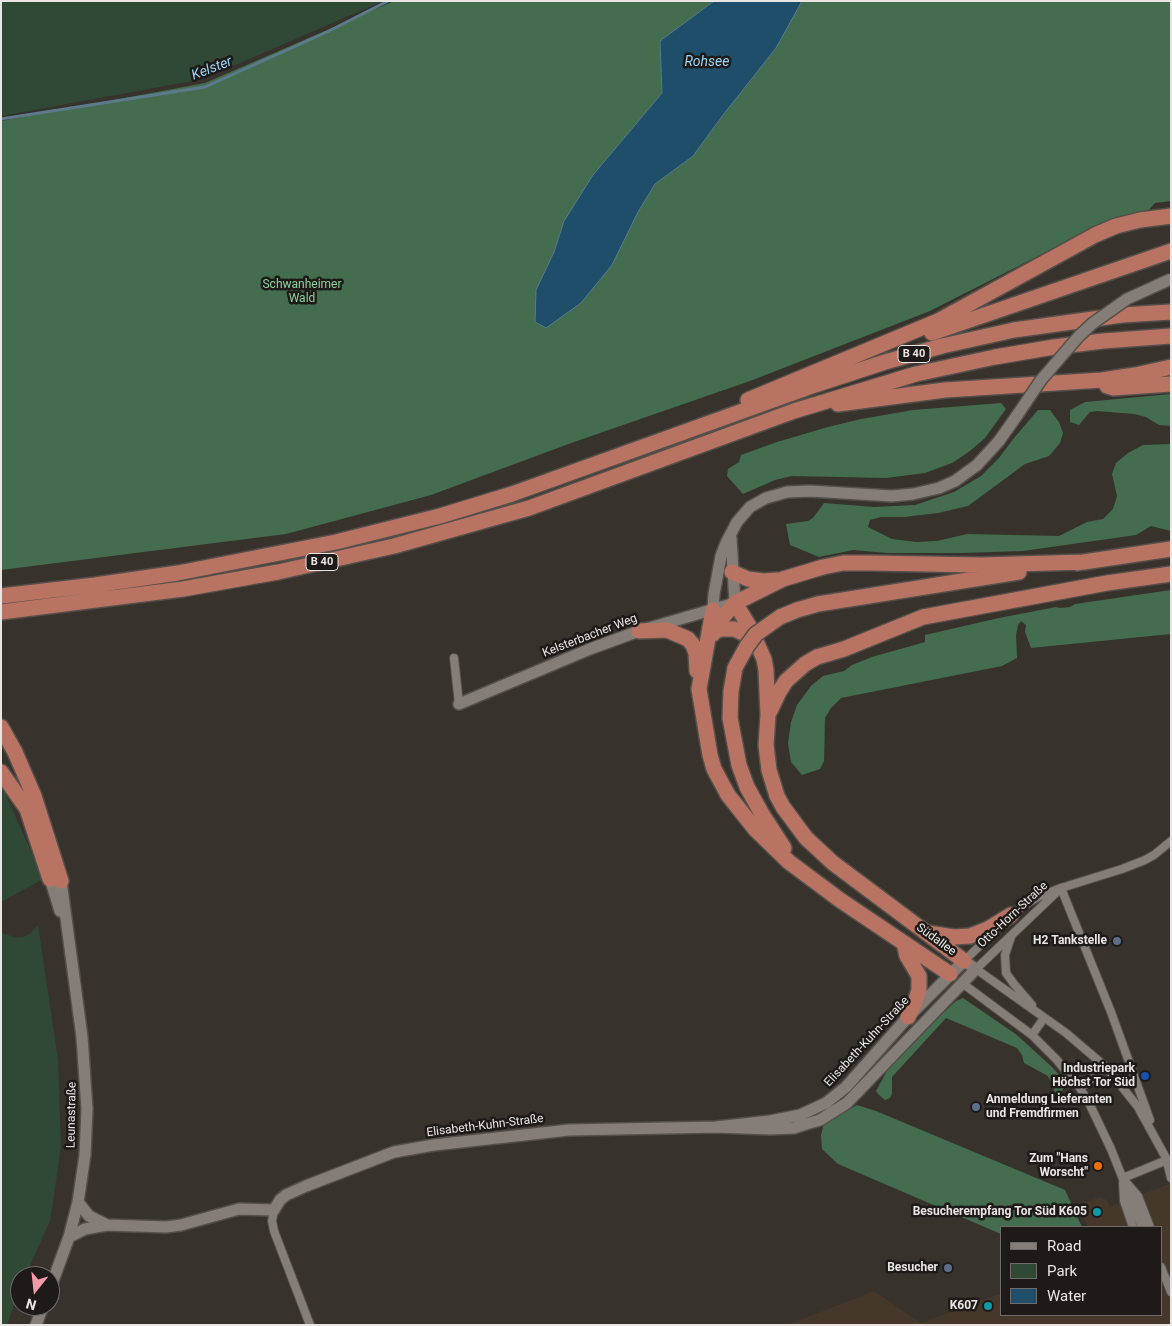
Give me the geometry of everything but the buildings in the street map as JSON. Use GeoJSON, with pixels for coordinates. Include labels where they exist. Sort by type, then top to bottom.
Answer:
{"type":"FeatureCollection","features":[{"type":"Feature","properties":{"kind":"highway"},"geometry":{"type":"LineString","coordinates":[[821,369],[938,321],[1095,235],[1116,226],[1169,216]]}},
{"type":"Feature","properties":{"kind":"highway","name":"B 40"},"geometry":{"type":"LineString","coordinates":[[668,439],[721,412],[821,369],[1171,251]]}},
{"type":"Feature","properties":{"kind":"highway","name":"B 40"},"geometry":{"type":"LineString","coordinates":[[1,596],[178,573],[336,542],[440,516],[512,494],[824,382],[942,346],[1050,324],[1122,315],[1171,312]]}},
{"type":"Feature","properties":{"kind":"highway","name":"B 40"},"geometry":{"type":"LineString","coordinates":[[1,612],[183,589],[278,572],[394,546],[542,504],[794,411],[907,377],[995,357],[1103,341],[1171,336]]}},
{"type":"Feature","properties":{"kind":"highway"},"geometry":{"type":"LineString","coordinates":[[794,411],[945,390],[1083,382],[1134,376],[1171,367]]}},
{"type":"Feature","properties":{"kind":"highway"},"geometry":{"type":"LineString","coordinates":[[1083,382],[1113,388],[1171,384]]}},
{"type":"Feature","properties":{"kind":"highway"},"geometry":{"type":"LineString","coordinates":[[807,874],[791,857],[762,814],[740,766],[730,718],[731,691],[735,668],[756,634],[780,616],[818,604],[1171,549]]}},
{"type":"Feature","properties":{"kind":"highway"},"geometry":{"type":"LineString","coordinates":[[711,638],[735,603],[784,580],[823,567],[843,563],[981,565],[1084,562]]}},
{"type":"Feature","properties":{"kind":"highway"},"geometry":{"type":"LineString","coordinates":[[732,572],[755,580],[784,580]]}},
{"type":"Feature","properties":{"kind":"highway"},"geometry":{"type":"LineString","coordinates":[[768,715],[786,681],[805,664],[817,657],[844,649],[923,617],[1107,583],[1171,574]]}},
{"type":"Feature","properties":{"kind":"highway","name":"Südallee"},"geometry":{"type":"LineString","coordinates":[[735,603],[749,626],[766,670],[768,715],[766,746],[771,780],[777,796],[795,825],[806,838],[834,863],[970,965]]}},
{"type":"Feature","properties":{"kind":"highway"},"geometry":{"type":"LineString","coordinates":[[699,689],[711,638],[713,610]]}},
{"type":"Feature","properties":{"kind":"highway"},"geometry":{"type":"LineString","coordinates":[[711,638],[726,628],[740,631],[749,637],[759,649]]}},
{"type":"Feature","properties":{"kind":"highway"},"geometry":{"type":"LineString","coordinates":[[639,631],[667,630],[688,639],[693,645],[696,653],[699,689],[714,769],[728,795],[754,829],[789,862],[807,874]]}},
{"type":"Feature","properties":{"kind":"highway"},"geometry":{"type":"LineString","coordinates":[[1,727],[15,752],[34,796],[56,883]]}},
{"type":"Feature","properties":{"kind":"highway"},"geometry":{"type":"LineString","coordinates":[[1,772],[27,810],[56,883]]}},
{"type":"Feature","properties":{"kind":"highway","name":"Südallee"},"geometry":{"type":"LineString","coordinates":[[807,874],[840,900],[956,979]]}},
{"type":"Feature","properties":{"kind":"highway"},"geometry":{"type":"LineString","coordinates":[[925,932],[964,937],[988,929],[1011,915]]}},
{"type":"Feature","properties":{"kind":"highway"},"geometry":{"type":"LineString","coordinates":[[904,943],[907,956],[919,976],[919,990],[908,1017]]}},
{"type":"Feature","properties":{"kind":"street"},"geometry":{"type":"LineString","coordinates":[[713,610],[719,562],[726,543],[741,516],[750,507],[778,493],[797,491],[902,496],[939,488],[955,481],[988,455],[1041,380],[1079,336],[1093,323],[1127,299],[1171,279]]}},
{"type":"Feature","properties":{"kind":"street"},"geometry":{"type":"LineString","coordinates":[[731,534],[735,603]]}},
{"type":"Feature","properties":{"kind":"street","name":"Kelsterbacher Weg"},"geometry":{"type":"LineString","coordinates":[[459,704],[590,649],[639,631],[735,603]]}},
{"type":"Feature","properties":{"kind":"street"},"geometry":{"type":"LineString","coordinates":[[454,658],[459,704]]}},
{"type":"Feature","properties":{"kind":"street","name":"Otto-Horn-Straße"},"geometry":{"type":"LineString","coordinates":[[970,965],[1011,915],[1022,906],[1061,888],[1146,860],[1171,841]]}},
{"type":"Feature","properties":{"kind":"street","name":"Leunastraße"},"geometry":{"type":"LineString","coordinates":[[56,883],[69,939],[82,1037],[87,1109],[85,1156],[78,1202],[69,1237],[58,1266]]}},
{"type":"Feature","properties":{"kind":"street","name":"Otto-Horn-Straße"},"geometry":{"type":"LineString","coordinates":[[970,965],[1012,934],[1061,888]]}},
{"type":"Feature","properties":{"kind":"street","name":"Südallee"},"geometry":{"type":"LineString","coordinates":[[1061,888],[1111,1012],[1156,1138]]}},
{"type":"Feature","properties":{"kind":"street"},"geometry":{"type":"LineString","coordinates":[[1012,934],[1005,955],[1006,972],[1044,1018],[1032,1035]]}},
{"type":"Feature","properties":{"kind":"street","name":"Südallee"},"geometry":{"type":"LineString","coordinates":[[970,965],[1088,1050],[1106,1067],[1138,1107],[1169,1163],[1171,1178]]}},
{"type":"Feature","properties":{"kind":"street","name":"Elisabeth-Kuhn-Straße"},"geometry":{"type":"LineString","coordinates":[[274,1210],[280,1200],[295,1190],[400,1151],[569,1130],[716,1127],[794,1128],[820,1120],[830,1115],[855,1095],[970,965]]}},
{"type":"Feature","properties":{"kind":"street","name":"Südallee"},"geometry":{"type":"LineString","coordinates":[[956,979],[1032,1035],[1056,1058],[1080,1088],[1096,1117],[1131,1199]]}},
{"type":"Feature","properties":{"kind":"street","name":"Elisabeth-Kuhn-Straße"},"geometry":{"type":"LineString","coordinates":[[716,1127],[770,1121],[800,1115],[826,1103],[837,1096],[860,1073],[908,1017],[956,979]]}},
{"type":"Feature","properties":{"kind":"street"},"geometry":{"type":"LineString","coordinates":[[1080,1088],[1106,1067]]}},
{"type":"Feature","properties":{"kind":"street"},"geometry":{"type":"LineString","coordinates":[[1123,1178],[1169,1163]]}},
{"type":"Feature","properties":{"kind":"street"},"geometry":{"type":"LineString","coordinates":[[1131,1199],[1133,1226]]}},
{"type":"Feature","properties":{"kind":"street"},"geometry":{"type":"LineString","coordinates":[[1131,1199],[1142,1226]]}},
{"type":"Feature","properties":{"kind":"street"},"geometry":{"type":"LineString","coordinates":[[1131,1199],[1149,1226]]}},
{"type":"Feature","properties":{"kind":"street"},"geometry":{"type":"LineString","coordinates":[[78,1202],[89,1216],[107,1225]]}},
{"type":"Feature","properties":{"kind":"street"},"geometry":{"type":"LineString","coordinates":[[69,1237],[85,1229],[107,1225],[166,1227],[188,1224],[239,1209],[274,1210],[272,1221],[274,1231],[310,1325]]}},
{"type":"Feature","properties":{"kind":"street"},"geometry":{"type":"LineString","coordinates":[[1162,1270],[1171,1292]]}},
{"type":"Feature","properties":{"kind":"shaded area"},"geometry":{"type":"Polygon","coordinates":[[[1171,1183],[1171,1325],[787,1325],[874,1291],[921,1323],[996,1295],[1000,1295],[1000,1316],[1162,1316],[1162,1226],[1088,1226],[1081,1210],[1084,1203],[1100,1197],[1107,1200],[1110,1207],[1171,1183]]]}},
{"type":"Feature","properties":{"kind":"green space"},"geometry":{"type":"Polygon","coordinates":[[[1,1],[383,1],[203,79],[1,116],[1,1]]]}},
{"type":"Feature","properties":{"kind":"green space","name":"Schwanheimer Wald"},"geometry":{"type":"Polygon","coordinates":[[[394,1],[714,1],[660,41],[662,93],[593,175],[564,221],[554,252],[638,212],[655,184],[693,156],[776,48],[802,1],[1171,1],[1171,201],[1155,203],[1147,212],[1107,221],[930,311],[750,381],[574,442],[431,495],[286,534],[1,570],[1,121],[205,83],[394,1]]]}},
{"type":"Feature","properties":{"kind":"green space"},"geometry":{"type":"Polygon","coordinates":[[[1171,394],[1171,426],[1159,425],[1146,417],[1134,414],[1097,411],[1090,412],[1079,425],[1070,422],[1070,410],[1085,402],[1171,394]]]}},
{"type":"Feature","properties":{"kind":"green space"},"geometry":{"type":"Polygon","coordinates":[[[1001,403],[1006,409],[985,438],[952,463],[925,473],[886,478],[792,476],[775,480],[743,494],[727,476],[728,469],[739,462],[741,455],[828,427],[913,410],[1001,403]]]}},
{"type":"Feature","properties":{"kind":"green space"},"geometry":{"type":"Polygon","coordinates":[[[1038,410],[1050,410],[1059,422],[1063,433],[1060,443],[1049,456],[1025,464],[968,506],[938,513],[904,517],[881,517],[870,520],[868,527],[892,539],[916,542],[937,541],[967,534],[1059,536],[1087,522],[1103,519],[1113,509],[1117,496],[1112,474],[1116,463],[1128,453],[1143,445],[1171,444],[1171,531],[1151,526],[1136,535],[1023,551],[887,553],[853,550],[819,557],[790,545],[786,524],[808,521],[813,518],[824,503],[874,507],[915,505],[954,492],[981,476],[999,458],[1038,410]]]}},
{"type":"Feature","properties":{"kind":"green space"},"geometry":{"type":"Polygon","coordinates":[[[1171,590],[1171,634],[1031,648],[1025,632],[1026,625],[1021,621],[1016,635],[1017,658],[1002,666],[841,698],[831,708],[825,718],[824,761],[820,769],[802,775],[791,762],[788,743],[791,722],[797,705],[811,686],[823,676],[844,671],[852,665],[872,657],[925,642],[925,635],[1056,607],[1070,607],[1075,604],[1171,590]]]}},
{"type":"Feature","properties":{"kind":"green space"},"geometry":{"type":"Polygon","coordinates":[[[1,784],[43,879],[1,902],[1,784]]]}},
{"type":"Feature","properties":{"kind":"green space"},"geometry":{"type":"Polygon","coordinates":[[[38,925],[58,1060],[61,1147],[50,1221],[30,1266],[10,1266],[10,1316],[7,1325],[1,1325],[1,932],[15,938],[30,934],[38,925]]]}},
{"type":"Feature","properties":{"kind":"green space"},"geometry":{"type":"Polygon","coordinates":[[[963,998],[1017,1035],[1052,1067],[1064,1080],[1064,1088],[1057,1097],[1048,1076],[1024,1063],[1022,1055],[1017,1048],[946,1018],[892,1077],[892,1094],[890,1098],[885,1100],[879,1095],[876,1091],[888,1069],[942,1014],[956,1001],[963,998]]]}},
{"type":"Feature","properties":{"kind":"green space"},"geometry":{"type":"Polygon","coordinates":[[[857,1105],[876,1111],[1065,1190],[1082,1226],[1000,1226],[1000,1234],[838,1164],[822,1149],[821,1135],[824,1124],[857,1105]]]}},
{"type":"Feature","properties":{"kind":"water","name":"Rohsee"},"geometry":{"type":"Polygon","coordinates":[[[714,1],[802,1],[776,48],[693,156],[655,184],[638,212],[612,265],[581,303],[546,328],[535,322],[536,290],[554,252],[564,221],[593,175],[662,93],[660,41],[714,1]]]}},
{"type":"Feature","properties":{"kind":"waterway","name":"Kelster"},"geometry":{"type":"LineString","coordinates":[[1,119],[205,87],[329,31],[388,1]]}},
{"type":"Feature","properties":{"kind":"place","name":"H2 Tankstelle"},"geometry":{"type":"Point","coordinates":[1117,941]}},
{"type":"Feature","properties":{"kind":"place","name":"Industriepark Höchst Tor Süd"},"geometry":{"type":"Point","coordinates":[1145,1076]}},
{"type":"Feature","properties":{"kind":"place","name":"Anmeldung Lieferanten und Fremdfirmen"},"geometry":{"type":"Point","coordinates":[976,1107]}},
{"type":"Feature","properties":{"kind":"place","name":"Zum \"Hans Worscht\""},"geometry":{"type":"Point","coordinates":[1098,1166]}},
{"type":"Feature","properties":{"kind":"place","name":"Besucherempfang Tor Süd K605"},"geometry":{"type":"Point","coordinates":[1097,1212]}},
{"type":"Feature","properties":{"kind":"place","name":"Besucher"},"geometry":{"type":"Point","coordinates":[948,1268]}},
{"type":"Feature","properties":{"kind":"place","name":"K607"},"geometry":{"type":"Point","coordinates":[988,1306]}}]}
